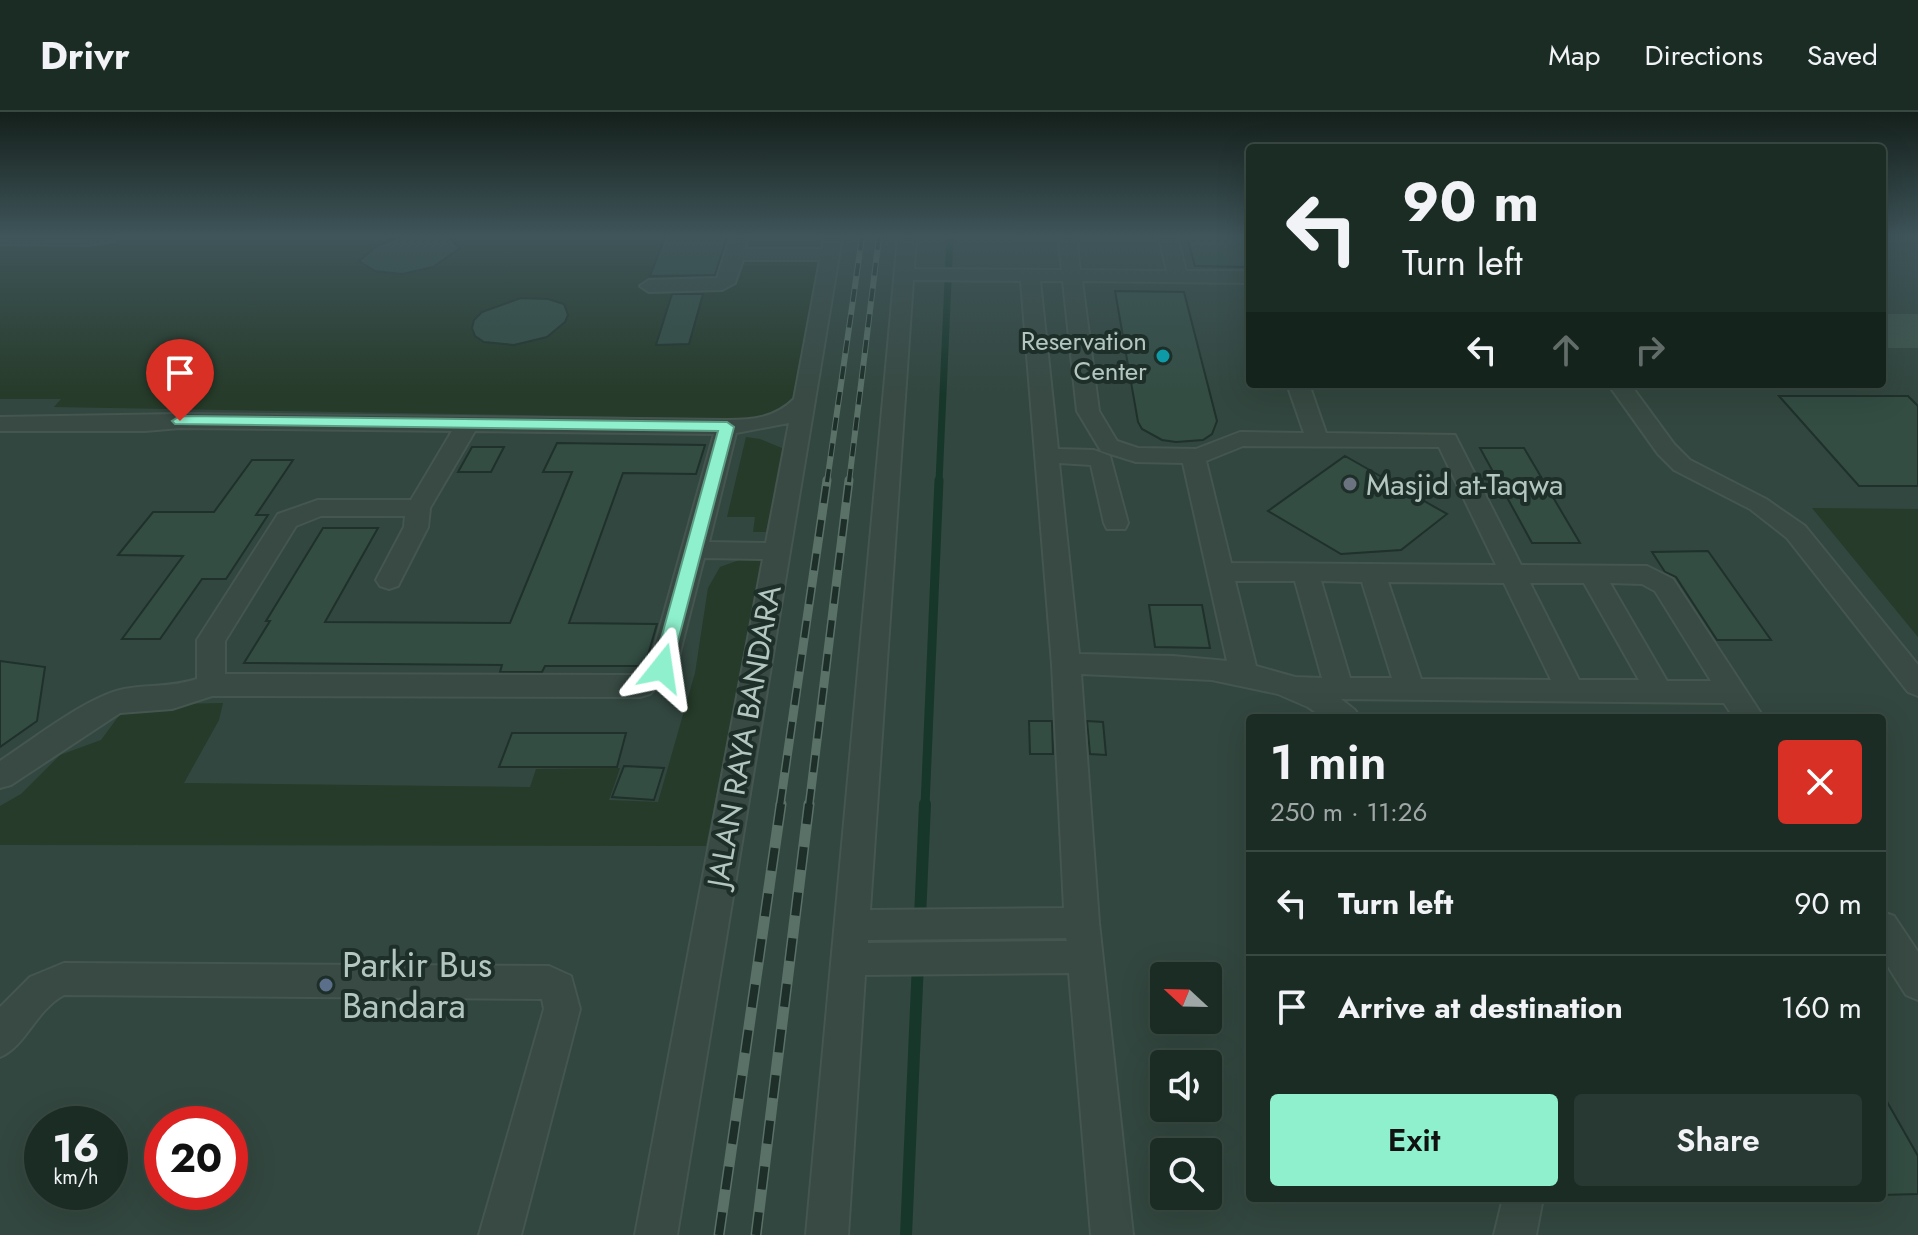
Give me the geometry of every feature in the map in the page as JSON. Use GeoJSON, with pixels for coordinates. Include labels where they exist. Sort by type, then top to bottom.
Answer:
{"type":"FeatureCollection","features":[{"type":"Feature","properties":{"kind":"street","name":"JALAN RAYA BANDARA"},"geometry":{"type":"LineString","coordinates":[[656,1235],[824,289]]}},
{"type":"Feature","properties":{"kind":"street"},"geometry":{"type":"LineString","coordinates":[[827,1235],[849,942],[913,289]]}},
{"type":"Feature","properties":{"kind":"street"},"geometry":{"type":"LineString","coordinates":[[1031,289],[1066,664],[1082,923],[1112,1235]]}},
{"type":"Feature","properties":{"kind":"street"},"geometry":{"type":"LineString","coordinates":[[1074,289],[1088,411],[1103,441],[1126,454],[1193,456],[1206,454],[1233,440],[1447,440],[1570,690]]}},
{"type":"Feature","properties":{"kind":"street"},"geometry":{"type":"LineString","coordinates":[[1299,388],[1317,439]]}},
{"type":"Feature","properties":{"kind":"street"},"geometry":{"type":"LineString","coordinates":[[1622,388],[1666,449],[1682,465],[1758,504],[1796,532],[1918,685]]}},
{"type":"Feature","properties":{"kind":"street"},"geometry":{"type":"LineString","coordinates":[[0,424],[145,424],[180,421],[734,427],[765,423],[788,414],[805,399]]}},
{"type":"Feature","properties":{"kind":"street"},"geometry":{"type":"LineString","coordinates":[[389,580],[416,527],[418,508],[468,423]]}},
{"type":"Feature","properties":{"kind":"street"},"geometry":{"type":"LineString","coordinates":[[734,427],[778,439],[794,459]]}},
{"type":"Feature","properties":{"kind":"street"},"geometry":{"type":"LineString","coordinates":[[0,776],[110,705],[124,700],[172,698],[211,685],[640,686],[662,668],[694,550],[734,427]]}},
{"type":"Feature","properties":{"kind":"street"},"geometry":{"type":"LineString","coordinates":[[1045,456],[1094,457],[1102,461],[1116,523]]}},
{"type":"Feature","properties":{"kind":"street"},"geometry":{"type":"LineString","coordinates":[[1193,456],[1244,676]]}},
{"type":"Feature","properties":{"kind":"street"},"geometry":{"type":"LineString","coordinates":[[211,685],[211,640],[287,520],[318,508],[418,508]]}},
{"type":"Feature","properties":{"kind":"street"},"geometry":{"type":"LineString","coordinates":[[694,550],[777,551]]}},
{"type":"Feature","properties":{"kind":"street"},"geometry":{"type":"LineString","coordinates":[[1305,571],[1339,689]]}},
{"type":"Feature","properties":{"kind":"street"},"geometry":{"type":"LineString","coordinates":[[1220,572],[1647,575],[1660,581],[1746,714]]}},
{"type":"Feature","properties":{"kind":"street"},"geometry":{"type":"LineString","coordinates":[[1372,573],[1410,689]]}},
{"type":"Feature","properties":{"kind":"street"},"geometry":{"type":"LineString","coordinates":[[1592,575],[1659,691]]}},
{"type":"Feature","properties":{"kind":"street"},"geometry":{"type":"LineString","coordinates":[[1066,664],[1170,664],[1244,676],[1315,697],[1339,714]]}},
{"type":"Feature","properties":{"kind":"street"},"geometry":{"type":"LineString","coordinates":[[1290,688],[1732,692]]}},
{"type":"Feature","properties":{"kind":"street"},"geometry":{"type":"LineString","coordinates":[[849,942],[891,960],[1082,923]]}},
{"type":"Feature","properties":{"kind":"street"},"geometry":{"type":"LineString","coordinates":[[849,942],[891,925],[1086,957]]}},
{"type":"Feature","properties":{"kind":"street"},"geometry":{"type":"LineString","coordinates":[[1886,933],[1918,983]]}},
{"type":"Feature","properties":{"kind":"street"},"geometry":{"type":"LineString","coordinates":[[0,1039],[28,998],[39,989],[64,979],[549,983],[558,988],[562,1009],[500,1235]]}},
{"type":"Feature","properties":{"kind":"street"},"geometry":{"type":"LineString","coordinates":[[1515,1235],[1522,1202]]}},
{"type":"Feature","properties":{"kind":"shaded area"},"geometry":{"type":"Polygon","coordinates":[[[0,289],[1246,289],[1246,388],[1886,388],[1886,289],[1918,289],[1918,1235],[0,1235],[0,289]]]}},
{"type":"Feature","properties":{"kind":"shaded area"},"geometry":{"type":"Polygon","coordinates":[[[0,289],[814,289],[791,405],[770,416],[751,419],[54,407],[61,399],[0,399],[0,289]]]}},
{"type":"Feature","properties":{"kind":"shaded area"},"geometry":{"type":"Polygon","coordinates":[[[746,437],[784,449],[766,532],[753,532],[755,517],[727,517],[746,437]]]}},
{"type":"Feature","properties":{"kind":"shaded area"},"geometry":{"type":"Polygon","coordinates":[[[1812,508],[1918,509],[1918,637],[1812,508]]]}},
{"type":"Feature","properties":{"kind":"shaded area"},"geometry":{"type":"Polygon","coordinates":[[[745,558],[764,558],[706,846],[0,845],[0,806],[21,794],[60,755],[101,740],[127,705],[223,703],[219,720],[184,783],[530,787],[536,769],[620,768],[609,800],[658,802],[695,673],[708,588],[720,567],[745,558]]]}},
{"type":"Feature","properties":{"kind":"building","name":"Reservation Center"},"geometry":{"type":"Polygon","coordinates":[[[1115,291],[1184,292],[1217,421],[1212,434],[1203,440],[1162,440],[1142,429],[1138,422],[1115,291]]]}},
{"type":"Feature","properties":{"kind":"building"},"geometry":{"type":"Polygon","coordinates":[[[672,294],[703,294],[689,344],[656,345],[672,294]]]}},
{"type":"Feature","properties":{"kind":"building"},"geometry":{"type":"Polygon","coordinates":[[[521,298],[548,299],[564,304],[568,315],[565,322],[547,337],[514,345],[484,342],[475,336],[472,328],[474,320],[482,312],[521,298]]]}},
{"type":"Feature","properties":{"kind":"building"},"geometry":{"type":"Polygon","coordinates":[[[1779,396],[1908,396],[1918,406],[1918,486],[1859,486],[1779,396]]]}},
{"type":"Feature","properties":{"kind":"building"},"geometry":{"type":"Polygon","coordinates":[[[557,443],[705,445],[696,474],[623,473],[569,623],[657,624],[646,662],[641,666],[545,666],[542,672],[500,672],[502,665],[244,663],[323,528],[378,528],[325,622],[510,623],[572,472],[543,472],[557,443]]]}},
{"type":"Feature","properties":{"kind":"building"},"geometry":{"type":"Polygon","coordinates":[[[472,447],[504,447],[491,472],[458,472],[472,447]]]}},
{"type":"Feature","properties":{"kind":"building"},"geometry":{"type":"Polygon","coordinates":[[[1480,448],[1524,448],[1580,543],[1532,543],[1480,448]]]}},
{"type":"Feature","properties":{"kind":"building","name":"Masjid at-Taqwa"},"geometry":{"type":"Polygon","coordinates":[[[1345,456],[1447,514],[1401,550],[1341,554],[1268,511],[1345,456]]]}},
{"type":"Feature","properties":{"kind":"building"},"geometry":{"type":"Polygon","coordinates":[[[252,460],[293,460],[256,515],[268,515],[226,579],[202,579],[160,639],[122,639],[183,556],[118,555],[153,512],[214,512],[252,460]]]}},
{"type":"Feature","properties":{"kind":"building"},"geometry":{"type":"Polygon","coordinates":[[[1708,551],[1771,640],[1717,640],[1676,577],[1665,572],[1652,552],[1708,551]]]}},
{"type":"Feature","properties":{"kind":"building"},"geometry":{"type":"Polygon","coordinates":[[[1149,605],[1202,605],[1210,648],[1155,647],[1149,605]]]}},
{"type":"Feature","properties":{"kind":"building"},"geometry":{"type":"Polygon","coordinates":[[[0,661],[45,667],[37,721],[0,747],[0,661]]]}},
{"type":"Feature","properties":{"kind":"building"},"geometry":{"type":"Polygon","coordinates":[[[1029,721],[1052,721],[1053,754],[1030,754],[1029,721]]]}},
{"type":"Feature","properties":{"kind":"building"},"geometry":{"type":"Polygon","coordinates":[[[1087,721],[1103,722],[1106,755],[1090,754],[1087,721]]]}},
{"type":"Feature","properties":{"kind":"building"},"geometry":{"type":"Polygon","coordinates":[[[512,733],[626,733],[617,767],[499,767],[512,733]]]}},
{"type":"Feature","properties":{"kind":"building"},"geometry":{"type":"Polygon","coordinates":[[[624,766],[664,768],[654,800],[612,797],[624,766]]]}},
{"type":"Feature","properties":{"kind":"building"},"geometry":{"type":"Polygon","coordinates":[[[1886,1100],[1918,1156],[1918,1194],[1886,1195],[1886,1100]]]}},
{"type":"Feature","properties":{"kind":"waterway"},"geometry":{"type":"LineString","coordinates":[[939,482],[948,289]]}},
{"type":"Feature","properties":{"kind":"waterway"},"geometry":{"type":"LineString","coordinates":[[925,806],[939,480]]}},
{"type":"Feature","properties":{"kind":"waterway"},"geometry":{"type":"LineString","coordinates":[[906,1235],[925,804]]}},
{"type":"Feature","properties":{"kind":"taxiway"},"geometry":{"type":"LineString","coordinates":[[1886,331],[1918,331]]}},
{"type":"Feature","properties":{"kind":"railway"},"geometry":{"type":"LineString","coordinates":[[827,482],[855,289]]}},
{"type":"Feature","properties":{"kind":"railway"},"geometry":{"type":"LineString","coordinates":[[849,482],[873,289]]}},
{"type":"Feature","properties":{"kind":"railway"},"geometry":{"type":"LineString","coordinates":[[780,806],[827,480]]}},
{"type":"Feature","properties":{"kind":"railway"},"geometry":{"type":"LineString","coordinates":[[809,806],[849,480]]}},
{"type":"Feature","properties":{"kind":"railway"},"geometry":{"type":"LineString","coordinates":[[719,1235],[781,804]]}},
{"type":"Feature","properties":{"kind":"railway"},"geometry":{"type":"LineString","coordinates":[[756,1235],[809,804]]}},
{"type":"Feature","properties":{"kind":"place","name":"Reservation Center"},"geometry":{"type":"Point","coordinates":[1163,356]}},
{"type":"Feature","properties":{"kind":"place","name":"Masjid at-Taqwa"},"geometry":{"type":"Point","coordinates":[1350,484]}},
{"type":"Feature","properties":{"kind":"place","name":"Parkir Bus Bandara"},"geometry":{"type":"Point","coordinates":[326,985]}},
{"type":"Feature","properties":{"kind":"route"},"geometry":{"type":"LineString","coordinates":[[180,421],[727,427],[662,668]]}}]}
